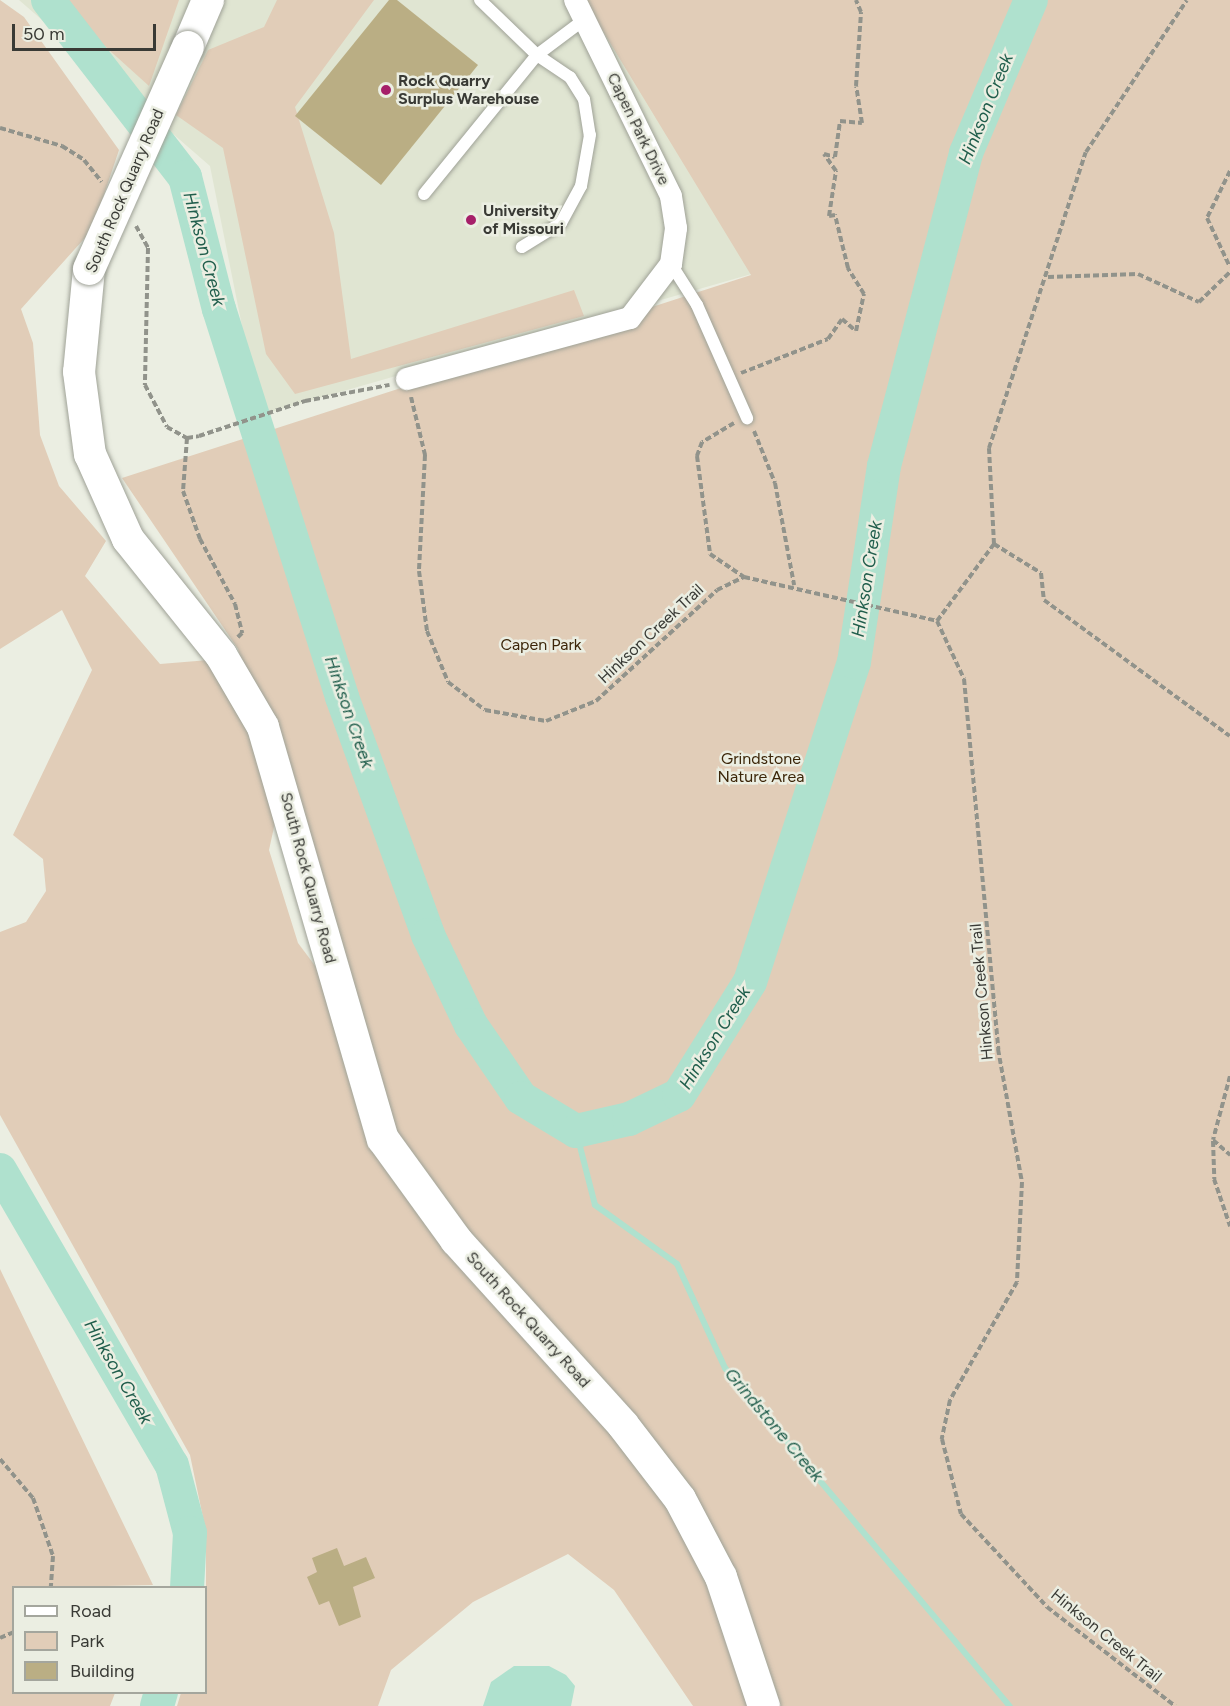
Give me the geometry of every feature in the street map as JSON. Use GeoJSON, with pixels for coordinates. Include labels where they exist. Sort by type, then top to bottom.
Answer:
{"type":"FeatureCollection","features":[{"type":"Feature","properties":{"kind":"street","name":"South Rock Quarry Road"},"geometry":{"type":"LineString","coordinates":[[208,0],[89,269],[79,372],[90,454],[128,539],[221,655],[249,697],[276,761],[383,1139],[456,1240],[623,1425],[680,1498],[721,1578],[764,1706]]}},
{"type":"Feature","properties":{"kind":"street","name":"Capen Park Drive"},"geometry":{"type":"LineString","coordinates":[[580,10],[671,196],[676,228],[671,264]]}},
{"type":"Feature","properties":{"kind":"street"},"geometry":{"type":"LineString","coordinates":[[407,380],[630,318],[671,264]]}},
{"type":"Feature","properties":{"kind":"lane"},"geometry":{"type":"LineString","coordinates":[[480,0],[537,55],[570,77],[584,99],[590,135],[581,186],[561,224],[522,248]]}},
{"type":"Feature","properties":{"kind":"lane"},"geometry":{"type":"LineString","coordinates":[[424,194],[537,55],[580,10]]}},
{"type":"Feature","properties":{"kind":"lane"},"geometry":{"type":"LineString","coordinates":[[671,264],[697,305],[747,418]]}},
{"type":"Feature","properties":{"kind":"path"},"geometry":{"type":"LineString","coordinates":[[730,378],[828,339],[842,319],[856,331],[864,294],[848,268],[835,215],[829,216],[836,171],[824,154],[835,157],[840,122],[862,123],[856,86],[861,12],[856,0]]}},
{"type":"Feature","properties":{"kind":"path"},"geometry":{"type":"LineString","coordinates":[[794,585],[776,483],[766,451],[747,418],[715,431],[702,441],[697,456],[710,554],[744,577],[831,593],[937,621],[994,544],[989,448],[1048,277],[1086,152],[1187,0]]}},
{"type":"Feature","properties":{"kind":"path"},"geometry":{"type":"LineString","coordinates":[[0,128],[63,146],[84,160],[104,186]]}},
{"type":"Feature","properties":{"kind":"path"},"geometry":{"type":"LineString","coordinates":[[1230,171],[1207,218],[1230,267]]}},
{"type":"Feature","properties":{"kind":"path"},"geometry":{"type":"LineString","coordinates":[[131,220],[148,248],[145,385],[167,428],[187,438],[199,436],[305,401],[407,380]]}},
{"type":"Feature","properties":{"kind":"path"},"geometry":{"type":"LineString","coordinates":[[1048,277],[1138,274],[1199,302],[1230,272]]}},
{"type":"Feature","properties":{"kind":"path","name":"Hinkson Creek Trail"},"geometry":{"type":"LineString","coordinates":[[407,380],[425,455],[419,571],[427,631],[434,658],[463,697],[515,718],[546,721],[569,715],[596,701],[717,590],[744,577]]}},
{"type":"Feature","properties":{"kind":"path"},"geometry":{"type":"LineString","coordinates":[[187,438],[183,491],[200,539],[235,604],[242,633],[221,655]]}},
{"type":"Feature","properties":{"kind":"path"},"geometry":{"type":"LineString","coordinates":[[994,544],[1041,573],[1044,600],[1230,736]]}},
{"type":"Feature","properties":{"kind":"path","name":"Hinkson Creek Trail"},"geometry":{"type":"LineString","coordinates":[[937,621],[964,679],[998,1049],[1022,1182],[1017,1282],[950,1400],[942,1439],[961,1514],[1047,1607],[1175,1706]]}},
{"type":"Feature","properties":{"kind":"path"},"geometry":{"type":"LineString","coordinates":[[1230,1076],[1213,1140],[1214,1179],[1230,1226]]}},
{"type":"Feature","properties":{"kind":"path"},"geometry":{"type":"LineString","coordinates":[[1213,1140],[1230,1155]]}},
{"type":"Feature","properties":{"kind":"path"},"geometry":{"type":"LineString","coordinates":[[0,1459],[33,1498],[53,1556],[51,1586]]}},
{"type":"Feature","properties":{"kind":"shaded area","name":"University of Missouri"},"geometry":{"type":"Polygon","coordinates":[[[19,0],[584,0],[755,273],[267,413],[251,371],[210,166],[19,0]]]}},
{"type":"Feature","properties":{"kind":"shaded area"},"geometry":{"type":"Polygon","coordinates":[[[514,1666],[549,1666],[566,1675],[575,1686],[571,1706],[483,1706],[491,1682],[514,1666]]]}},
{"type":"Feature","properties":{"kind":"green space","name":"Grindstone Nature Area"},"geometry":{"type":"Polygon","coordinates":[[[0,0],[24,17],[119,150],[92,230],[21,309],[33,343],[40,435],[59,486],[106,541],[85,576],[160,664],[209,660],[236,697],[276,818],[269,850],[298,943],[316,967],[377,1124],[238,649],[122,478],[751,275],[584,0],[1230,0],[1230,1706],[693,1706],[614,1590],[568,1554],[473,1602],[391,1670],[378,1706],[177,1706],[181,1694],[207,1694],[206,1532],[190,1455],[0,1115],[0,932],[26,922],[46,891],[43,859],[13,835],[92,670],[62,610],[0,649],[0,0]]]}},
{"type":"Feature","properties":{"kind":"green space"},"geometry":{"type":"Polygon","coordinates":[[[66,0],[179,0],[149,86],[77,21],[66,0]]]}},
{"type":"Feature","properties":{"kind":"green space"},"geometry":{"type":"Polygon","coordinates":[[[277,0],[374,0],[295,107],[334,233],[351,359],[574,290],[584,316],[295,394],[266,354],[223,148],[176,115],[208,50],[264,27],[277,0]]]}},
{"type":"Feature","properties":{"kind":"green space"},"geometry":{"type":"Polygon","coordinates":[[[0,1269],[153,1585],[12,1586],[12,1694],[115,1694],[110,1706],[0,1706],[0,1269]]]}},
{"type":"Feature","properties":{"kind":"building","name":"Rock Quarry Surplus Warehouse"},"geometry":{"type":"Polygon","coordinates":[[[389,0],[397,0],[478,65],[381,185],[295,116],[389,0]]]}},
{"type":"Feature","properties":{"kind":"building"},"geometry":{"type":"Polygon","coordinates":[[[337,1548],[344,1566],[366,1557],[375,1578],[353,1587],[361,1617],[339,1626],[329,1601],[319,1605],[307,1577],[317,1572],[312,1558],[337,1548]]]}},
{"type":"Feature","properties":{"kind":"waterway","name":"Grindstone Creek"},"geometry":{"type":"LineString","coordinates":[[48,0],[185,177],[219,309],[342,697],[428,935],[471,1025],[521,1098],[576,1131],[629,1119],[679,1095],[750,982],[854,662],[884,466],[966,153],[1031,0]]}},
{"type":"Feature","properties":{"kind":"waterway","name":"Grindstone Creek"},"geometry":{"type":"LineString","coordinates":[[576,1131],[595,1205],[677,1264],[725,1368],[1010,1706]]}},
{"type":"Feature","properties":{"kind":"waterway","name":"Hinkson Creek"},"geometry":{"type":"LineString","coordinates":[[0,1170],[172,1465],[190,1533],[187,1586]]}},
{"type":"Feature","properties":{"kind":"waterway","name":"Hinkson Creek"},"geometry":{"type":"LineString","coordinates":[[157,1706],[160,1694]]}},
{"type":"Feature","properties":{"kind":"place","name":"Rock Quarry Surplus Warehouse"},"geometry":{"type":"Point","coordinates":[386,90]}},
{"type":"Feature","properties":{"kind":"place","name":"University of Missouri"},"geometry":{"type":"Point","coordinates":[471,220]}},
{"type":"Feature","properties":{"kind":"park label","name":"Capen Park"},"geometry":{"type":"Point","coordinates":[541,645]}}]}
